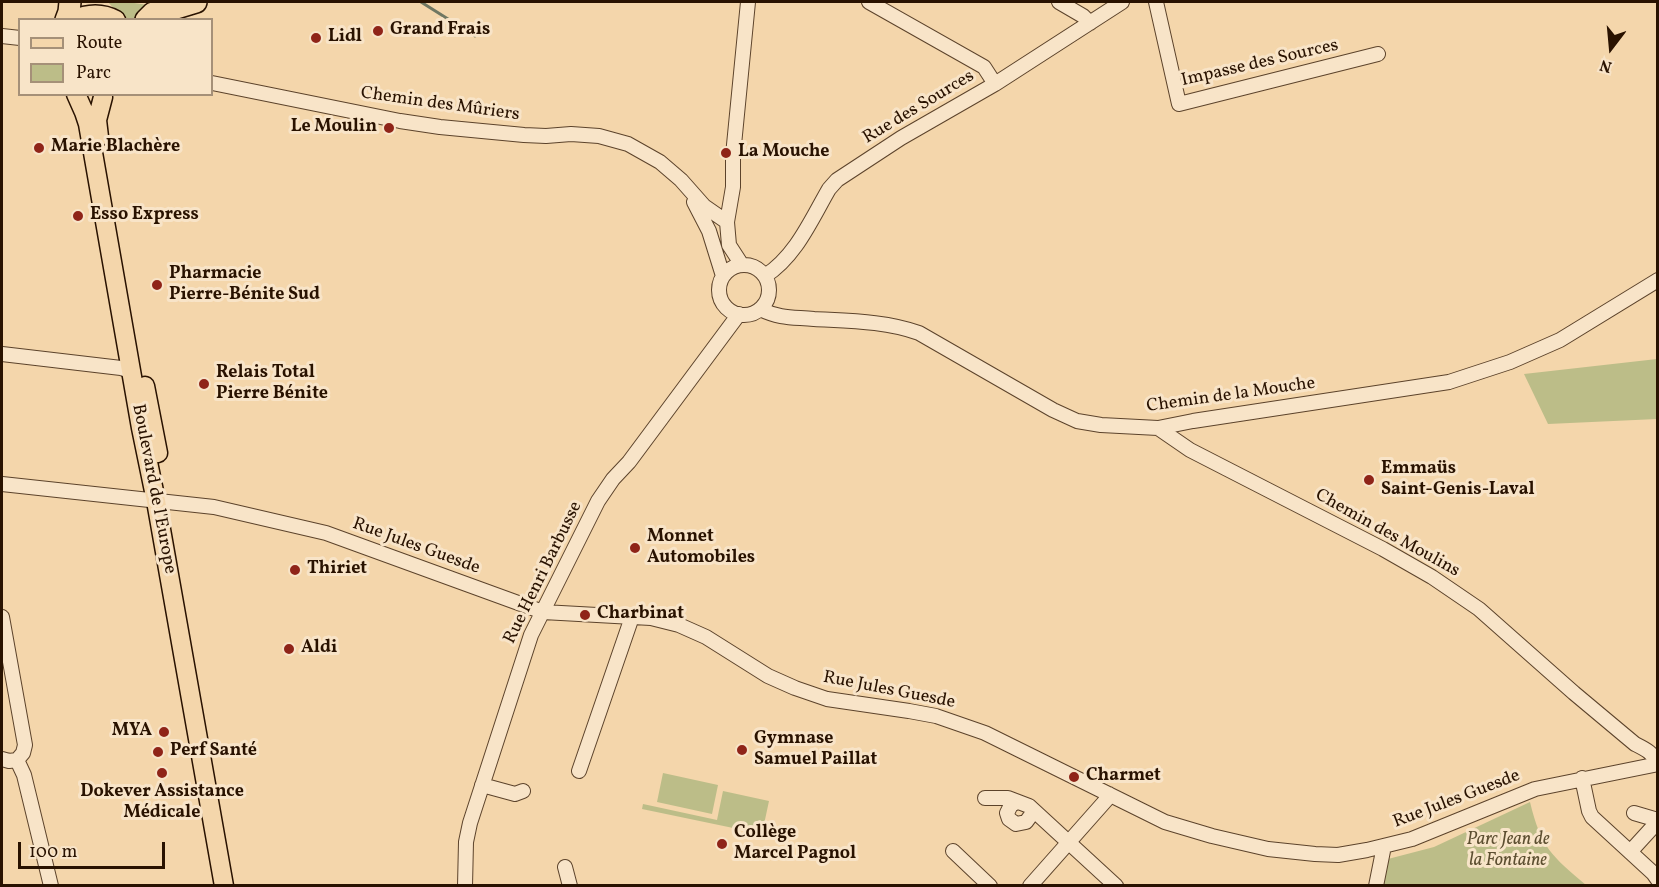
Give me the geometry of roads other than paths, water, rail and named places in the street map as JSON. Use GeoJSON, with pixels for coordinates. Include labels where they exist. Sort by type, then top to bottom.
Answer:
{"type":"FeatureCollection","features":[{"type":"Feature","properties":{"kind":"highway"},"geometry":{"type":"LineString","coordinates":[[148,18],[153,13],[196,2]]}},
{"type":"Feature","properties":{"kind":"main road"},"geometry":{"type":"LineString","coordinates":[[105,2],[114,18]]}},
{"type":"Feature","properties":{"kind":"main road"},"geometry":{"type":"LineString","coordinates":[[75,12],[100,14],[112,18]]}},
{"type":"Feature","properties":{"kind":"main road","name":"Boulevard de l'Europe"},"geometry":{"type":"LineString","coordinates":[[78,96],[88,124],[140,426],[161,501],[237,885]]}},
{"type":"Feature","properties":{"kind":"main road"},"geometry":{"type":"LineString","coordinates":[[86,96],[94,98],[108,96]]}},
{"type":"Feature","properties":{"kind":"main road","name":"Boulevard de l'Europe"},"geometry":{"type":"LineString","coordinates":[[108,96],[97,120],[98,129],[151,412],[161,501],[224,885]]}},
{"type":"Feature","properties":{"kind":"street"},"geometry":{"type":"LineString","coordinates":[[714,243],[733,187],[733,155],[748,2]]}},
{"type":"Feature","properties":{"kind":"street"},"geometry":{"type":"LineString","coordinates":[[869,2],[984,67],[995,84]]}},
{"type":"Feature","properties":{"kind":"street"},"geometry":{"type":"LineString","coordinates":[[1059,2],[1083,16],[1090,23]]}},
{"type":"Feature","properties":{"kind":"street","name":"Rue des Sources"},"geometry":{"type":"LineString","coordinates":[[765,276],[792,253],[829,189],[837,180],[901,138],[995,84],[1122,2]]}},
{"type":"Feature","properties":{"kind":"street","name":"Impasse des Sources"},"geometry":{"type":"LineString","coordinates":[[1156,2],[1179,104],[1378,54]]}},
{"type":"Feature","properties":{"kind":"street"},"geometry":{"type":"LineString","coordinates":[[3,36],[18,40]]}},
{"type":"Feature","properties":{"kind":"street","name":"Chemin des Mûriers"},"geometry":{"type":"LineString","coordinates":[[213,82],[400,121],[440,127],[524,135],[599,135],[628,144],[660,162],[704,206],[723,220]]}},
{"type":"Feature","properties":{"kind":"street","name":"Chemin des Mûriers"},"geometry":{"type":"LineString","coordinates":[[687,187],[714,243],[723,276]]}},
{"type":"Feature","properties":{"kind":"street"},"geometry":{"type":"LineString","coordinates":[[723,220],[729,245],[742,265]]}},
{"type":"Feature","properties":{"kind":"street"},"geometry":{"type":"LineString","coordinates":[[734,266],[755,267],[765,276],[769,291],[764,304],[754,313],[739,314],[724,305],[719,287],[723,276],[734,266]]}},
{"type":"Feature","properties":{"kind":"street","name":"Chemin de la Mouche"},"geometry":{"type":"LineString","coordinates":[[764,304],[772,315],[787,318],[903,327],[919,333],[1053,410],[1077,421],[1101,426],[1158,428],[1449,382],[1510,362],[1560,340],[1658,280]]}},
{"type":"Feature","properties":{"kind":"street","name":"Rue Henri Barbusse"},"geometry":{"type":"LineString","coordinates":[[709,354],[718,336],[724,305]]}},
{"type":"Feature","properties":{"kind":"street","name":"Rue Henri Barbusse"},"geometry":{"type":"LineString","coordinates":[[470,885],[465,879],[468,832],[531,635],[589,517],[603,494],[739,314]]}},
{"type":"Feature","properties":{"kind":"street"},"geometry":{"type":"LineString","coordinates":[[2,354],[131,371]]}},
{"type":"Feature","properties":{"kind":"street","name":"Chemin des Moulins"},"geometry":{"type":"LineString","coordinates":[[1158,428],[1182,445],[1383,549],[1432,577],[1479,609],[1574,693],[1635,744],[1655,757],[1657,764]]}},
{"type":"Feature","properties":{"kind":"street","name":"Rue Jules Guesde"},"geometry":{"type":"LineString","coordinates":[[2,484],[223,509],[326,533],[543,612],[651,618],[679,625],[706,637],[768,675],[805,692],[827,699],[909,711],[960,723],[985,733],[1154,817],[1179,827],[1268,849],[1293,853],[1338,855],[1384,846],[1412,839],[1535,789],[1657,764]]}},
{"type":"Feature","properties":{"kind":"street"},"geometry":{"type":"LineString","coordinates":[[579,771],[632,617]]}},
{"type":"Feature","properties":{"kind":"street"},"geometry":{"type":"LineString","coordinates":[[2,626],[25,745],[23,753],[17,760],[2,759]]}},
{"type":"Feature","properties":{"kind":"street"},"geometry":{"type":"LineString","coordinates":[[1635,744],[1638,767]]}},
{"type":"Feature","properties":{"kind":"street"},"geometry":{"type":"LineString","coordinates":[[17,760],[24,775],[51,885]]}},
{"type":"Feature","properties":{"kind":"street"},"geometry":{"type":"LineString","coordinates":[[1582,778],[1592,817],[1658,880]]}},
{"type":"Feature","properties":{"kind":"street"},"geometry":{"type":"LineString","coordinates":[[482,785],[515,794],[523,790]]}},
{"type":"Feature","properties":{"kind":"street"},"geometry":{"type":"LineString","coordinates":[[1030,885],[1109,794]]}},
{"type":"Feature","properties":{"kind":"street"},"geometry":{"type":"LineString","coordinates":[[985,798],[1008,798],[1029,806],[1116,885]]}},
{"type":"Feature","properties":{"kind":"street"},"geometry":{"type":"LineString","coordinates":[[1017,802],[1011,805],[1007,813],[1009,819],[1016,824],[1026,822],[1034,811]]}},
{"type":"Feature","properties":{"kind":"street"},"geometry":{"type":"LineString","coordinates":[[1634,813],[1658,820]]}},
{"type":"Feature","properties":{"kind":"street"},"geometry":{"type":"LineString","coordinates":[[1630,852],[1651,829],[1658,825]]}},
{"type":"Feature","properties":{"kind":"street"},"geometry":{"type":"LineString","coordinates":[[1376,885],[1384,846]]}},
{"type":"Feature","properties":{"kind":"street"},"geometry":{"type":"LineString","coordinates":[[953,851],[981,882]]}},
{"type":"Feature","properties":{"kind":"street"},"geometry":{"type":"LineString","coordinates":[[565,867],[570,885]]}},
{"type":"Feature","properties":{"kind":"waterway","name":"La Mouche"},"geometry":{"type":"LineString","coordinates":[[421,2],[475,36]]}},
{"type":"Feature","properties":{"kind":"place","name":"Grand Frais"},"geometry":{"type":"Point","coordinates":[378,31]}},
{"type":"Feature","properties":{"kind":"place","name":"Lidl"},"geometry":{"type":"Point","coordinates":[316,38]}},
{"type":"Feature","properties":{"kind":"place","name":"Le Moulin"},"geometry":{"type":"Point","coordinates":[389,128]}},
{"type":"Feature","properties":{"kind":"place","name":"Marie Blachère"},"geometry":{"type":"Point","coordinates":[39,148]}},
{"type":"Feature","properties":{"kind":"place","name":"La Mouche"},"geometry":{"type":"Point","coordinates":[726,153]}},
{"type":"Feature","properties":{"kind":"place","name":"Esso Express"},"geometry":{"type":"Point","coordinates":[78,216]}},
{"type":"Feature","properties":{"kind":"place","name":"Pharmacie Pierre-Bénite Sud"},"geometry":{"type":"Point","coordinates":[157,285]}},
{"type":"Feature","properties":{"kind":"place","name":"Relais Total Pierre Bénite"},"geometry":{"type":"Point","coordinates":[204,384]}},
{"type":"Feature","properties":{"kind":"place","name":"Emmaüs Saint-Genis-Laval"},"geometry":{"type":"Point","coordinates":[1369,480]}},
{"type":"Feature","properties":{"kind":"place","name":"Monnet Automobiles"},"geometry":{"type":"Point","coordinates":[635,548]}},
{"type":"Feature","properties":{"kind":"place","name":"Thiriet"},"geometry":{"type":"Point","coordinates":[295,570]}},
{"type":"Feature","properties":{"kind":"place","name":"Charbinat"},"geometry":{"type":"Point","coordinates":[585,615]}},
{"type":"Feature","properties":{"kind":"place","name":"Aldi"},"geometry":{"type":"Point","coordinates":[289,649]}},
{"type":"Feature","properties":{"kind":"place","name":"MYA"},"geometry":{"type":"Point","coordinates":[164,732]}},
{"type":"Feature","properties":{"kind":"place","name":"Gymnase Samuel Paillat"},"geometry":{"type":"Point","coordinates":[742,750]}},
{"type":"Feature","properties":{"kind":"place","name":"Perf Santé"},"geometry":{"type":"Point","coordinates":[158,752]}},
{"type":"Feature","properties":{"kind":"place","name":"Dokever Assistance Médicale"},"geometry":{"type":"Point","coordinates":[162,773]}},
{"type":"Feature","properties":{"kind":"place","name":"Charmet"},"geometry":{"type":"Point","coordinates":[1074,777]}},
{"type":"Feature","properties":{"kind":"place","name":"Collège Marcel Pagnol"},"geometry":{"type":"Point","coordinates":[722,844]}},
{"type":"Feature","properties":{"kind":"park label","name":"Parc Jean de la Fontaine"},"geometry":{"type":"Point","coordinates":[1508,851]}}]}
